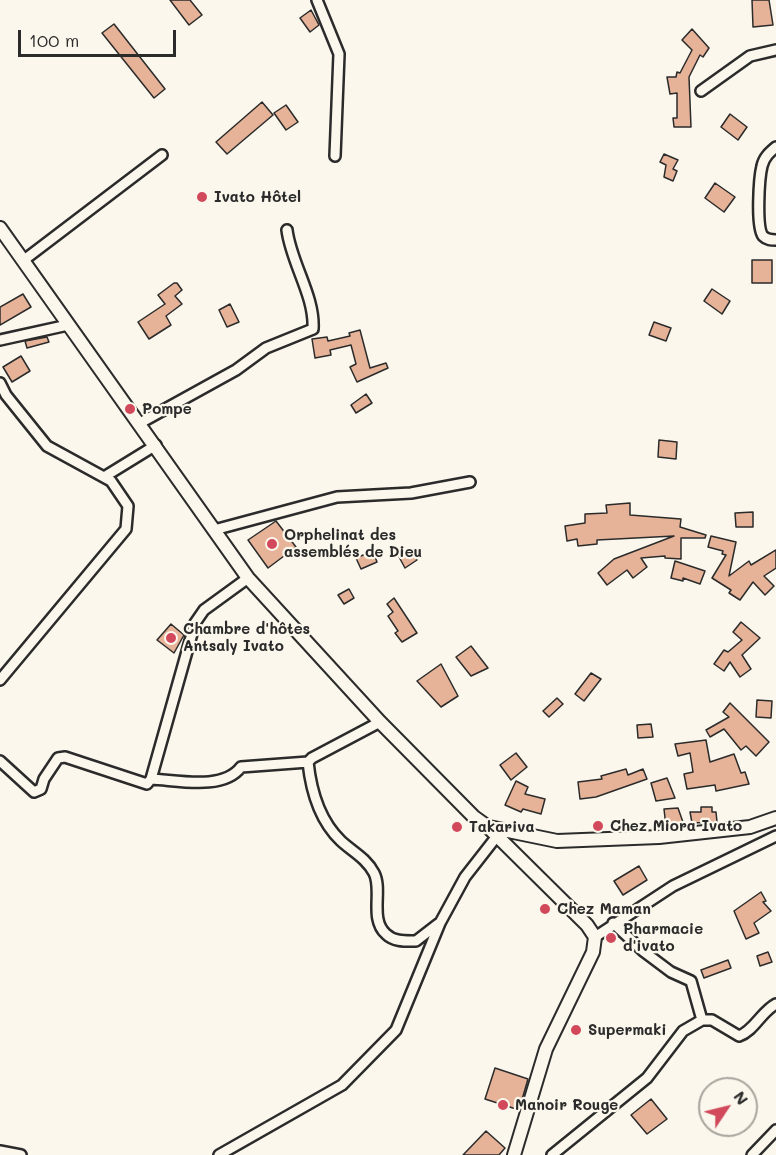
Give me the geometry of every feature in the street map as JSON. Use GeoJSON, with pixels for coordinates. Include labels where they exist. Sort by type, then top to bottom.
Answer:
{"type":"FeatureCollection","features":[{"type":"Feature","properties":{"kind":"street"},"geometry":{"type":"LineString","coordinates":[[317,0],[339,54],[335,156]]}},
{"type":"Feature","properties":{"kind":"street"},"geometry":{"type":"LineString","coordinates":[[701,91],[750,56],[776,50]]}},
{"type":"Feature","properties":{"kind":"street"},"geometry":{"type":"LineString","coordinates":[[776,147],[767,154],[762,165],[759,221],[762,234],[769,240],[776,240]]}},
{"type":"Feature","properties":{"kind":"street"},"geometry":{"type":"LineString","coordinates":[[24,260],[162,155]]}},
{"type":"Feature","properties":{"kind":"street"},"geometry":{"type":"LineString","coordinates":[[0,228],[156,445],[248,578],[381,722],[474,817],[492,831],[588,925],[595,937],[593,952],[535,1079],[514,1155]]}},
{"type":"Feature","properties":{"kind":"street"},"geometry":{"type":"LineString","coordinates":[[140,423],[236,370],[266,348],[313,328],[314,313],[289,246],[287,230]]}},
{"type":"Feature","properties":{"kind":"street"},"geometry":{"type":"LineString","coordinates":[[0,340],[68,325]]}},
{"type":"Feature","properties":{"kind":"street"},"geometry":{"type":"LineString","coordinates":[[0,383],[6,395],[47,446],[111,481],[128,506],[126,530],[0,680]]}},
{"type":"Feature","properties":{"kind":"street"},"geometry":{"type":"LineString","coordinates":[[104,477],[156,445]]}},
{"type":"Feature","properties":{"kind":"street"},"geometry":{"type":"LineString","coordinates":[[214,530],[337,497],[411,493],[470,482]]}},
{"type":"Feature","properties":{"kind":"street"},"geometry":{"type":"LineString","coordinates":[[0,761],[34,792],[42,789],[44,779],[58,758],[65,757],[147,784],[151,778],[195,623],[204,610],[248,578]]}},
{"type":"Feature","properties":{"kind":"street"},"geometry":{"type":"LineString","coordinates":[[151,778],[219,780],[232,776],[241,767],[308,762],[381,722]]}},
{"type":"Feature","properties":{"kind":"street"},"geometry":{"type":"LineString","coordinates":[[308,762],[310,786],[322,817],[340,840],[369,864],[377,880],[377,915],[385,933],[397,940],[416,941],[440,923]]}},
{"type":"Feature","properties":{"kind":"street"},"geometry":{"type":"LineString","coordinates":[[492,831],[557,841],[658,837],[750,827],[776,818]]}},
{"type":"Feature","properties":{"kind":"street"},"geometry":{"type":"LineString","coordinates":[[219,1155],[342,1085],[396,1030],[440,923],[492,831]]}},
{"type":"Feature","properties":{"kind":"street"},"geometry":{"type":"LineString","coordinates":[[595,937],[613,923],[673,886],[776,836]]}},
{"type":"Feature","properties":{"kind":"street"},"geometry":{"type":"LineString","coordinates":[[613,923],[643,951],[671,972],[691,981],[702,1020]]}},
{"type":"Feature","properties":{"kind":"street"},"geometry":{"type":"LineString","coordinates":[[552,1155],[634,1092],[682,1031],[702,1020],[721,1024],[739,1036],[745,1034],[768,1008],[776,1004]]}},
{"type":"Feature","properties":{"kind":"street"},"geometry":{"type":"LineString","coordinates":[[752,1155],[776,1130]]}},
{"type":"Feature","properties":{"kind":"street"},"geometry":{"type":"LineString","coordinates":[[0,1151],[21,1155]]}},
{"type":"Feature","properties":{"kind":"building"},"geometry":{"type":"Polygon","coordinates":[[[170,0],[190,0],[202,15],[189,25],[170,0]]]}},
{"type":"Feature","properties":{"kind":"building"},"geometry":{"type":"Polygon","coordinates":[[[752,0],[769,0],[773,25],[753,27],[752,0]]]}},
{"type":"Feature","properties":{"kind":"building"},"geometry":{"type":"Polygon","coordinates":[[[311,10],[319,25],[310,32],[300,18],[311,10]]]}},
{"type":"Feature","properties":{"kind":"building"},"geometry":{"type":"Polygon","coordinates":[[[114,24],[165,89],[154,98],[102,33],[114,24]]]}},
{"type":"Feature","properties":{"kind":"building"},"geometry":{"type":"Polygon","coordinates":[[[692,29],[709,48],[703,57],[700,55],[689,77],[691,127],[674,127],[673,118],[677,118],[677,93],[670,94],[667,77],[676,77],[677,72],[680,73],[692,50],[682,40],[692,29]]]}},
{"type":"Feature","properties":{"kind":"building"},"geometry":{"type":"Polygon","coordinates":[[[262,102],[273,115],[227,154],[216,142],[262,102]]]}},
{"type":"Feature","properties":{"kind":"building"},"geometry":{"type":"Polygon","coordinates":[[[286,105],[298,122],[286,130],[274,113],[286,105]]]}},
{"type":"Feature","properties":{"kind":"building"},"geometry":{"type":"Polygon","coordinates":[[[730,114],[747,127],[738,140],[721,127],[730,114]]]}},
{"type":"Feature","properties":{"kind":"building"},"geometry":{"type":"Polygon","coordinates":[[[664,154],[678,160],[673,169],[677,171],[673,181],[664,177],[666,165],[660,162],[664,154]]]}},
{"type":"Feature","properties":{"kind":"building"},"geometry":{"type":"Polygon","coordinates":[[[715,183],[735,197],[724,212],[705,198],[715,183]]]}},
{"type":"Feature","properties":{"kind":"building"},"geometry":{"type":"Polygon","coordinates":[[[752,260],[772,260],[772,283],[752,283],[752,260]]]}},
{"type":"Feature","properties":{"kind":"building"},"geometry":{"type":"Polygon","coordinates":[[[177,283],[182,290],[175,296],[182,304],[166,316],[171,325],[149,339],[138,322],[165,304],[158,295],[177,283]]]}},
{"type":"Feature","properties":{"kind":"building"},"geometry":{"type":"Polygon","coordinates":[[[712,289],[730,301],[722,314],[704,301],[712,289]]]}},
{"type":"Feature","properties":{"kind":"building"},"geometry":{"type":"Polygon","coordinates":[[[23,294],[31,307],[0,325],[0,307],[23,294]]]}},
{"type":"Feature","properties":{"kind":"building"},"geometry":{"type":"Polygon","coordinates":[[[230,304],[239,322],[227,327],[219,310],[230,304]]]}},
{"type":"Feature","properties":{"kind":"building"},"geometry":{"type":"Polygon","coordinates":[[[654,322],[671,328],[666,341],[649,335],[654,322]]]}},
{"type":"Feature","properties":{"kind":"building"},"geometry":{"type":"Polygon","coordinates":[[[360,330],[370,368],[386,363],[388,368],[357,382],[350,367],[356,364],[351,345],[330,350],[331,355],[315,358],[312,339],[327,337],[328,341],[350,336],[349,333],[360,330]]]}},
{"type":"Feature","properties":{"kind":"building"},"geometry":{"type":"Polygon","coordinates":[[[47,337],[49,342],[27,348],[25,341],[47,337]]]}},
{"type":"Feature","properties":{"kind":"building"},"geometry":{"type":"Polygon","coordinates":[[[21,356],[30,371],[12,382],[3,367],[21,356]]]}},
{"type":"Feature","properties":{"kind":"building"},"geometry":{"type":"Polygon","coordinates":[[[366,394],[372,403],[356,413],[351,405],[366,394]]]}},
{"type":"Feature","properties":{"kind":"building"},"geometry":{"type":"Polygon","coordinates":[[[659,440],[677,442],[676,459],[658,457],[659,440]]]}},
{"type":"Feature","properties":{"kind":"building"},"geometry":{"type":"Polygon","coordinates":[[[630,503],[630,515],[681,519],[680,527],[706,535],[705,538],[681,538],[681,559],[665,558],[665,556],[641,558],[647,567],[633,578],[627,570],[607,585],[598,573],[614,559],[674,536],[597,540],[597,544],[578,546],[577,539],[567,541],[565,526],[585,523],[585,514],[607,513],[606,505],[630,503]]]}},
{"type":"Feature","properties":{"kind":"building"},"geometry":{"type":"Polygon","coordinates":[[[753,512],[753,527],[736,527],[735,513],[753,512]]]}},
{"type":"Feature","properties":{"kind":"building","name":"Orphelinat des assemblés de Dieu"},"geometry":{"type":"Polygon","coordinates":[[[276,521],[296,547],[268,568],[248,540],[276,521]]]}},
{"type":"Feature","properties":{"kind":"building"},"geometry":{"type":"Polygon","coordinates":[[[711,536],[736,542],[729,576],[749,561],[751,565],[776,550],[776,568],[764,576],[774,586],[765,595],[753,582],[740,600],[729,593],[731,590],[712,578],[726,555],[722,554],[723,551],[708,547],[711,536]]]}},
{"type":"Feature","properties":{"kind":"building"},"geometry":{"type":"Polygon","coordinates":[[[410,550],[417,560],[405,568],[399,557],[410,550]]]}},
{"type":"Feature","properties":{"kind":"building"},"geometry":{"type":"Polygon","coordinates":[[[373,551],[377,562],[361,569],[356,558],[373,551]]]}},
{"type":"Feature","properties":{"kind":"building"},"geometry":{"type":"Polygon","coordinates":[[[675,561],[705,571],[700,584],[683,578],[683,581],[671,578],[675,561]]]}},
{"type":"Feature","properties":{"kind":"building"},"geometry":{"type":"Polygon","coordinates":[[[349,589],[354,598],[344,604],[338,595],[349,589]]]}},
{"type":"Feature","properties":{"kind":"building"},"geometry":{"type":"Polygon","coordinates":[[[394,598],[417,633],[402,642],[395,633],[398,631],[388,616],[393,612],[387,604],[394,598]]]}},
{"type":"Feature","properties":{"kind":"building"},"geometry":{"type":"Polygon","coordinates":[[[741,622],[760,638],[742,655],[751,669],[740,677],[730,662],[724,671],[714,664],[724,650],[728,652],[742,640],[733,632],[741,622]]]}},
{"type":"Feature","properties":{"kind":"building","name":"Chambre d'hôtes Antsaly Ivato"},"geometry":{"type":"Polygon","coordinates":[[[171,624],[184,635],[174,653],[157,640],[171,624]]]}},
{"type":"Feature","properties":{"kind":"building"},"geometry":{"type":"Polygon","coordinates":[[[471,646],[488,668],[471,676],[456,657],[471,646]]]}},
{"type":"Feature","properties":{"kind":"building"},"geometry":{"type":"Polygon","coordinates":[[[441,664],[458,696],[441,707],[417,681],[441,664]]]}},
{"type":"Feature","properties":{"kind":"building"},"geometry":{"type":"Polygon","coordinates":[[[591,673],[601,679],[584,701],[575,694],[591,673]]]}},
{"type":"Feature","properties":{"kind":"building"},"geometry":{"type":"Polygon","coordinates":[[[557,698],[563,704],[549,717],[543,711],[557,698]]]}},
{"type":"Feature","properties":{"kind":"building"},"geometry":{"type":"Polygon","coordinates":[[[757,700],[772,701],[771,718],[756,717],[757,700]]]}},
{"type":"Feature","properties":{"kind":"building"},"geometry":{"type":"Polygon","coordinates":[[[730,703],[769,742],[756,756],[746,746],[741,750],[724,729],[710,737],[706,730],[729,717],[723,712],[730,703]]]}},
{"type":"Feature","properties":{"kind":"building"},"geometry":{"type":"Polygon","coordinates":[[[651,724],[653,737],[638,738],[637,725],[651,724]]]}},
{"type":"Feature","properties":{"kind":"building"},"geometry":{"type":"Polygon","coordinates":[[[706,740],[710,762],[734,754],[741,773],[745,772],[749,784],[716,791],[715,785],[687,789],[684,774],[693,772],[690,753],[678,756],[675,744],[706,740]]]}},
{"type":"Feature","properties":{"kind":"building"},"geometry":{"type":"Polygon","coordinates":[[[516,753],[527,767],[511,780],[500,765],[516,753]]]}},
{"type":"Feature","properties":{"kind":"building"},"geometry":{"type":"Polygon","coordinates":[[[626,769],[628,775],[643,769],[647,779],[596,797],[580,799],[578,782],[602,779],[601,776],[626,769]]]}},
{"type":"Feature","properties":{"kind":"building"},"geometry":{"type":"Polygon","coordinates":[[[667,778],[675,798],[656,801],[651,783],[667,778]]]}},
{"type":"Feature","properties":{"kind":"building"},"geometry":{"type":"Polygon","coordinates":[[[516,781],[528,787],[525,794],[545,799],[541,814],[523,809],[521,812],[505,805],[516,781]]]}},
{"type":"Feature","properties":{"kind":"building"},"geometry":{"type":"Polygon","coordinates":[[[701,807],[712,807],[712,812],[716,812],[717,822],[692,823],[690,812],[701,812],[701,807]]]}},
{"type":"Feature","properties":{"kind":"building"},"geometry":{"type":"Polygon","coordinates":[[[678,808],[684,825],[666,827],[664,809],[678,808]]]}},
{"type":"Feature","properties":{"kind":"building"},"geometry":{"type":"Polygon","coordinates":[[[639,866],[647,880],[623,895],[614,881],[639,866]]]}},
{"type":"Feature","properties":{"kind":"building"},"geometry":{"type":"Polygon","coordinates":[[[761,892],[766,901],[763,902],[771,911],[754,923],[759,933],[746,939],[734,911],[761,892]]]}},
{"type":"Feature","properties":{"kind":"building"},"geometry":{"type":"Polygon","coordinates":[[[768,952],[772,962],[760,966],[757,956],[768,952]]]}},
{"type":"Feature","properties":{"kind":"building"},"geometry":{"type":"Polygon","coordinates":[[[728,960],[731,968],[704,978],[701,970],[728,960]]]}},
{"type":"Feature","properties":{"kind":"building"},"geometry":{"type":"Polygon","coordinates":[[[495,1068],[528,1079],[519,1110],[485,1099],[495,1068]]]}},
{"type":"Feature","properties":{"kind":"building"},"geometry":{"type":"Polygon","coordinates":[[[651,1099],[667,1119],[647,1134],[631,1115],[651,1099]]]}},
{"type":"Feature","properties":{"kind":"building"},"geometry":{"type":"Polygon","coordinates":[[[486,1131],[505,1148],[499,1155],[463,1155],[486,1131]]]}},
{"type":"Feature","properties":{"kind":"place","name":"Ivato Hôtel"},"geometry":{"type":"Point","coordinates":[202,197]}},
{"type":"Feature","properties":{"kind":"place","name":"Pompe"},"geometry":{"type":"Point","coordinates":[130,409]}},
{"type":"Feature","properties":{"kind":"place","name":"Orphelinat des assemblés de Dieu"},"geometry":{"type":"Point","coordinates":[272,544]}},
{"type":"Feature","properties":{"kind":"place","name":"Chambre d'hôtes Antsaly Ivato"},"geometry":{"type":"Point","coordinates":[171,638]}},
{"type":"Feature","properties":{"kind":"place","name":"Chez Miora Ivato"},"geometry":{"type":"Point","coordinates":[598,826]}},
{"type":"Feature","properties":{"kind":"place","name":"Takariva"},"geometry":{"type":"Point","coordinates":[457,827]}},
{"type":"Feature","properties":{"kind":"place","name":"Chez Maman"},"geometry":{"type":"Point","coordinates":[545,909]}},
{"type":"Feature","properties":{"kind":"place","name":"Pharmacie d'ivato"},"geometry":{"type":"Point","coordinates":[611,938]}},
{"type":"Feature","properties":{"kind":"place","name":"Supermaki"},"geometry":{"type":"Point","coordinates":[576,1030]}},
{"type":"Feature","properties":{"kind":"place","name":"Manoir Rouge"},"geometry":{"type":"Point","coordinates":[503,1105]}}]}
